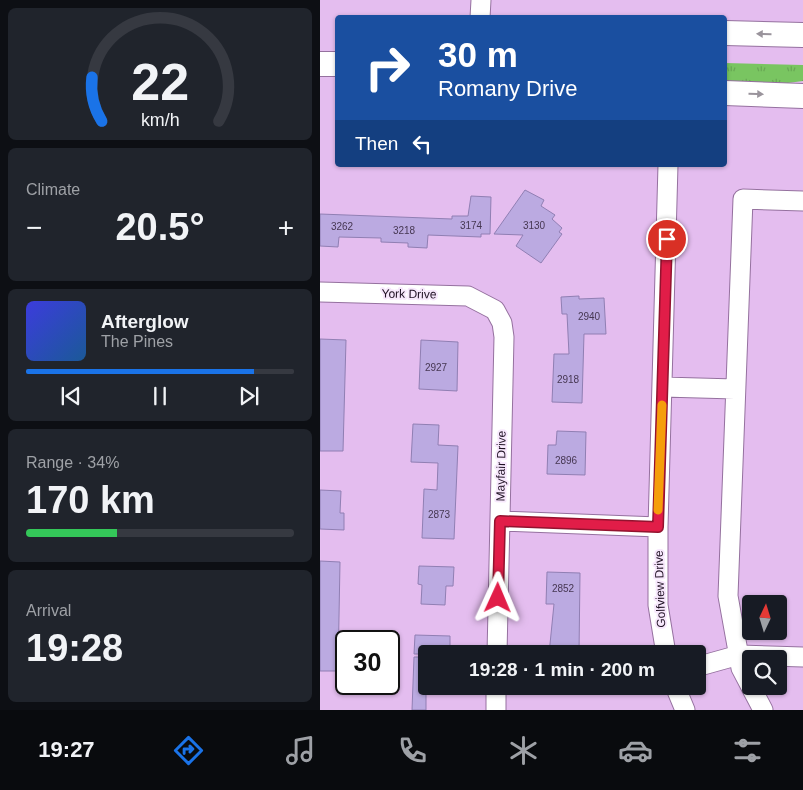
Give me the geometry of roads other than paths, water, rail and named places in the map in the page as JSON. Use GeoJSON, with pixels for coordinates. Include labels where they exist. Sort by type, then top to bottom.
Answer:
{"type":"FeatureCollection","features":[{"type":"Feature","properties":{"kind":"main road"},"geometry":{"type":"LineString","coordinates":[[727,33],[803,35]]}},
{"type":"Feature","properties":{"kind":"main road"},"geometry":{"type":"LineString","coordinates":[[320,64],[335,64]]}},
{"type":"Feature","properties":{"kind":"main road"},"geometry":{"type":"LineString","coordinates":[[727,93],[803,96]]}},
{"type":"Feature","properties":{"kind":"street"},"geometry":{"type":"LineString","coordinates":[[480,15],[481,0]]}},
{"type":"Feature","properties":{"kind":"street","name":"Golfview Drive"},"geometry":{"type":"LineString","coordinates":[[665,645],[658,605],[658,527],[668,167]]}},
{"type":"Feature","properties":{"kind":"street"},"geometry":{"type":"LineString","coordinates":[[763,710],[741,668],[728,596],[742,199],[803,202]]}},
{"type":"Feature","properties":{"kind":"street","name":"York Drive"},"geometry":{"type":"LineString","coordinates":[[320,292],[455,295],[480,301],[495,310]]}},
{"type":"Feature","properties":{"kind":"street","name":"Mayfair Drive"},"geometry":{"type":"LineString","coordinates":[[495,310],[502,323],[504,337],[497,645]]}},
{"type":"Feature","properties":{"kind":"street"},"geometry":{"type":"LineString","coordinates":[[663,387],[735,389]]}},
{"type":"Feature","properties":{"kind":"street"},"geometry":{"type":"LineString","coordinates":[[500,521],[658,527]]}},
{"type":"Feature","properties":{"kind":"street"},"geometry":{"type":"LineString","coordinates":[[706,664],[739,655],[803,658]]}},
{"type":"Feature","properties":{"kind":"street"},"geometry":{"type":"LineString","coordinates":[[496,695],[496,710]]}},
{"type":"Feature","properties":{"kind":"street"},"geometry":{"type":"LineString","coordinates":[[679,695],[685,710]]}}]}
